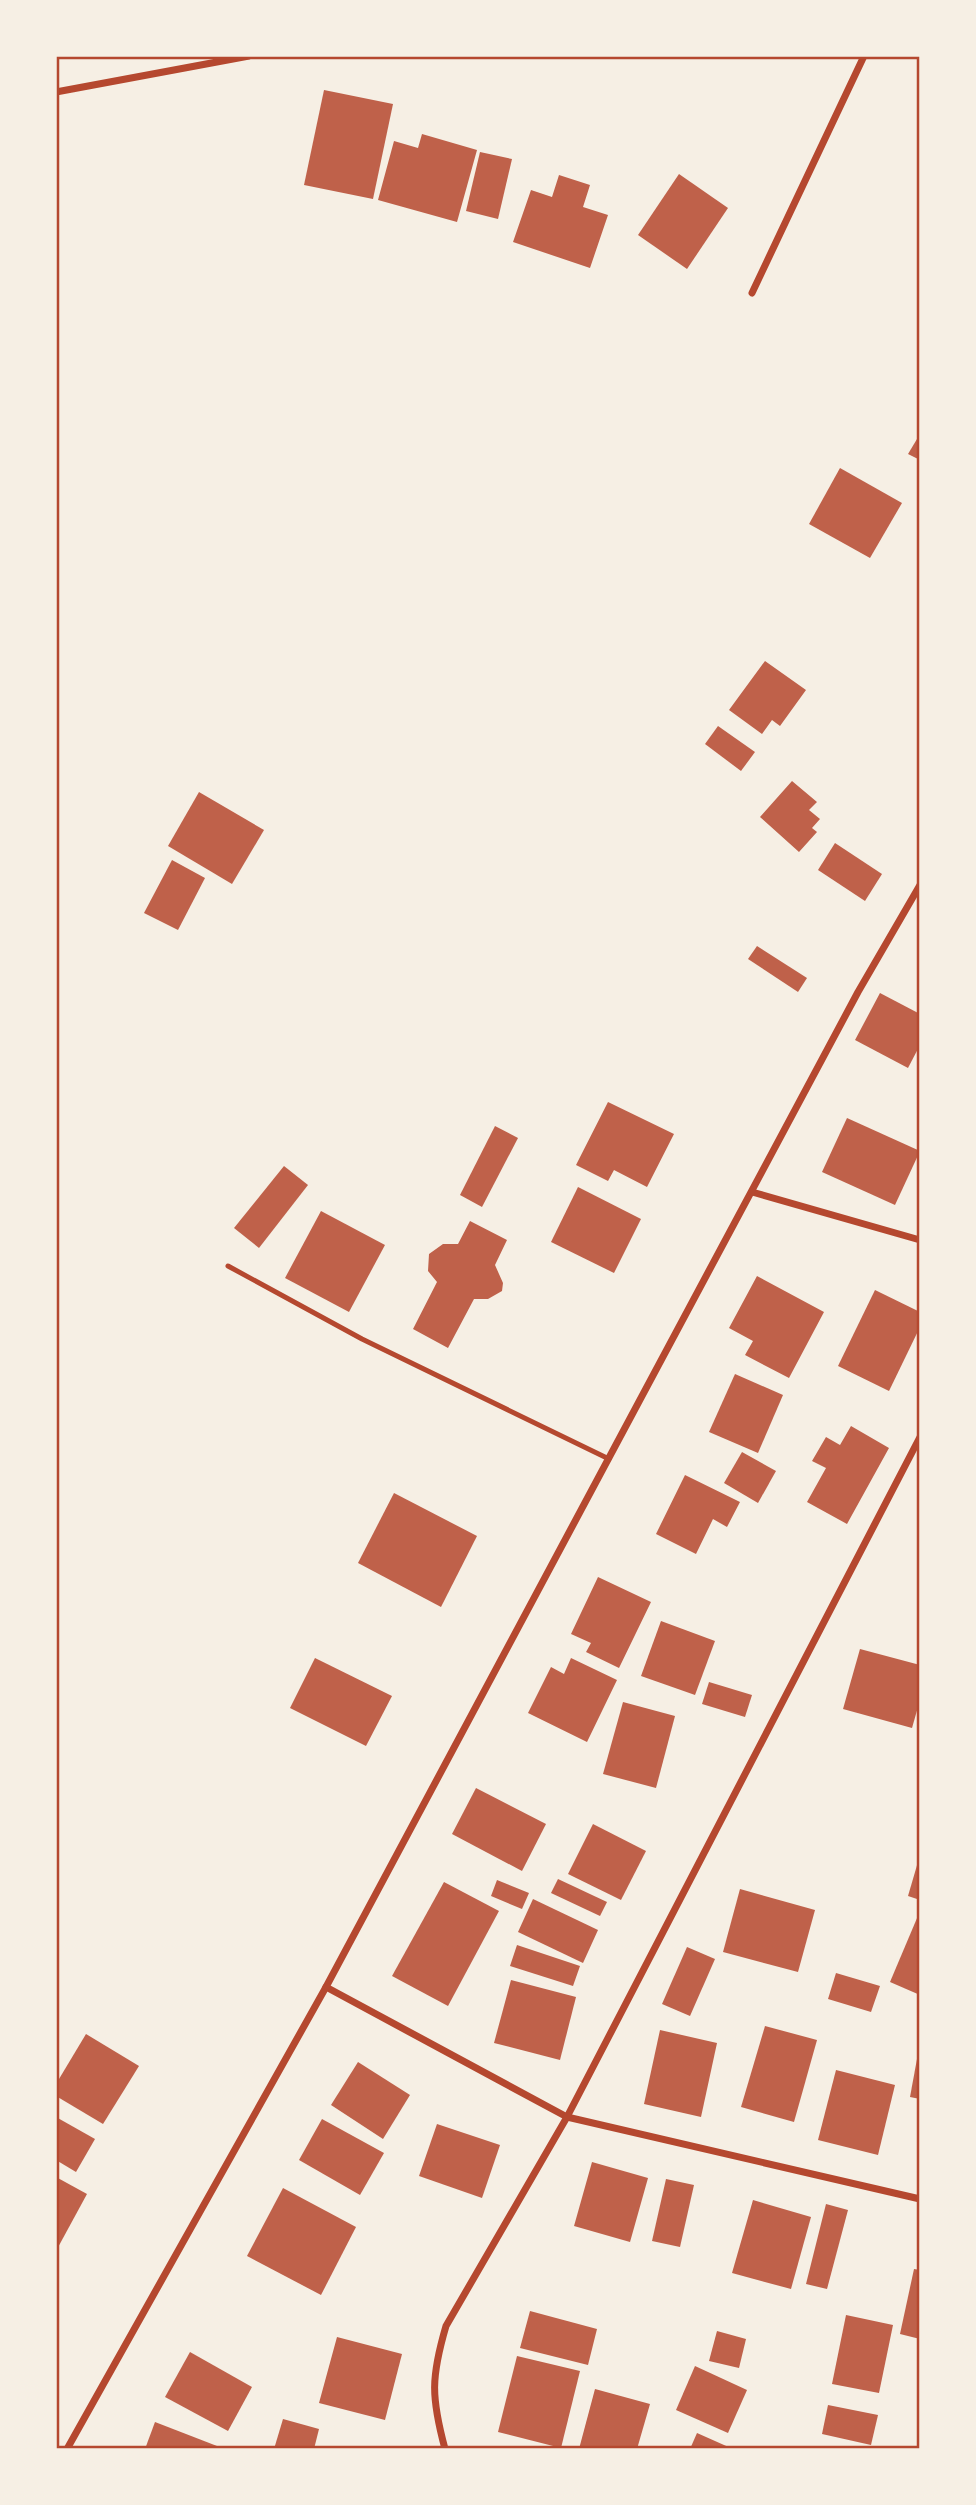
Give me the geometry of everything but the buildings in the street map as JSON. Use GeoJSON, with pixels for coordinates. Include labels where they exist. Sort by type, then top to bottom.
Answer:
{"type":"FeatureCollection","features":[{"type":"Feature","properties":{"kind":"street"},"geometry":{"type":"LineString","coordinates":[[56,92],[249,56]]}},
{"type":"Feature","properties":{"kind":"street"},"geometry":{"type":"LineString","coordinates":[[752,293],[864,56]]}},
{"type":"Feature","properties":{"kind":"street"},"geometry":{"type":"LineString","coordinates":[[67,2449],[326,1987],[858,992],[920,885]]}},
{"type":"Feature","properties":{"kind":"street"},"geometry":{"type":"LineString","coordinates":[[752,1192],[920,1240]]}},
{"type":"Feature","properties":{"kind":"street"},"geometry":{"type":"LineString","coordinates":[[445,2449],[433,2393],[436,2362],[446,2326],[567,2118],[920,1437]]}},
{"type":"Feature","properties":{"kind":"street"},"geometry":{"type":"LineString","coordinates":[[326,1987],[567,2118],[920,2199]]}},
{"type":"Feature","properties":{"kind":"lane"},"geometry":{"type":"LineString","coordinates":[[228,1266],[362,1339],[609,1459]]}}]}
